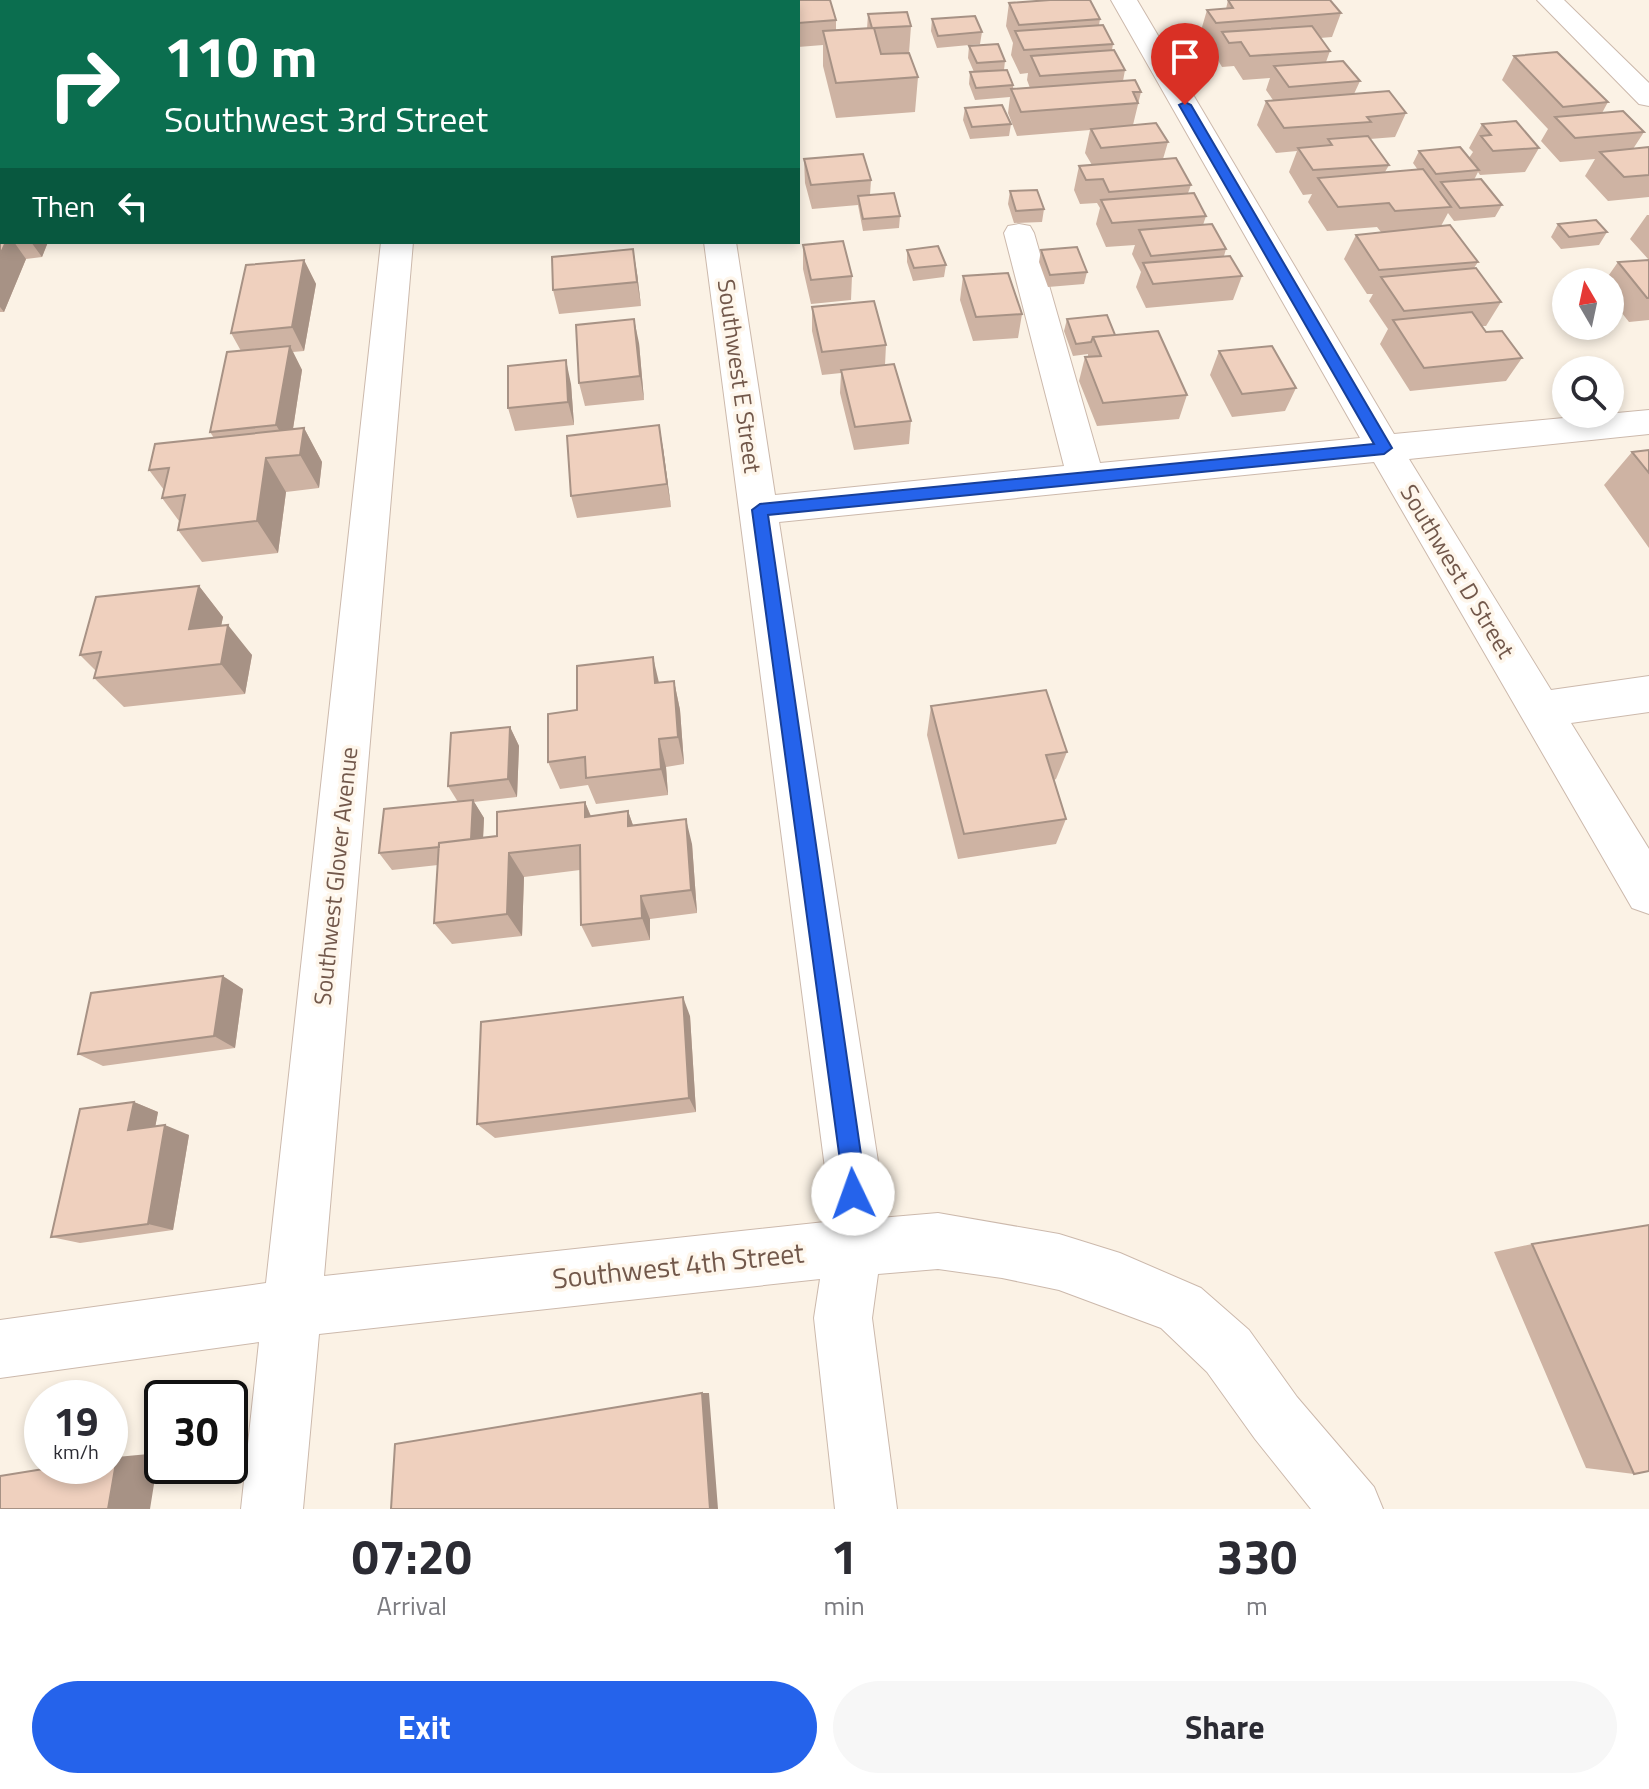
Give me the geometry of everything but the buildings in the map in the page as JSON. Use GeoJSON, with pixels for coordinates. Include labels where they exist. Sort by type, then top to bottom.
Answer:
{"type":"FeatureCollection","features":[{"type":"Feature","properties":{"kind":"street","name":"Southwest D Street"},"geometry":{"type":"LineString","coordinates":[[1124,0],[1384,448],[1649,892]]}},
{"type":"Feature","properties":{"kind":"street"},"geometry":{"type":"LineString","coordinates":[[1550,0],[1649,98]]}},
{"type":"Feature","properties":{"kind":"street"},"geometry":{"type":"LineString","coordinates":[[1019,233],[1086,478]]}},
{"type":"Feature","properties":{"kind":"street","name":"Southwest Glover Avenue"},"geometry":{"type":"LineString","coordinates":[[272,1509],[397,244]]}},
{"type":"Feature","properties":{"kind":"street","name":"Southwest E Street"},"geometry":{"type":"LineString","coordinates":[[720,244],[852,1168],[853,1247],[843,1318],[866,1509]]}},
{"type":"Feature","properties":{"kind":"street"},"geometry":{"type":"LineString","coordinates":[[760,510],[1649,422]]}},
{"type":"Feature","properties":{"kind":"street"},"geometry":{"type":"LineString","coordinates":[[1540,709],[1649,694]]}},
{"type":"Feature","properties":{"kind":"street","name":"Southwest 4th Street"},"geometry":{"type":"LineString","coordinates":[[0,1349],[292,1308],[853,1247],[938,1241],[1059,1262],[1120,1282],[1181,1308],[1228,1351],[1276,1418],[1352,1509]]}},
{"type":"Feature","properties":{"kind":"route"},"geometry":{"type":"LineString","coordinates":[[853,1194],[852,1168],[760,510],[1384,448],[1185,105]]}}]}
